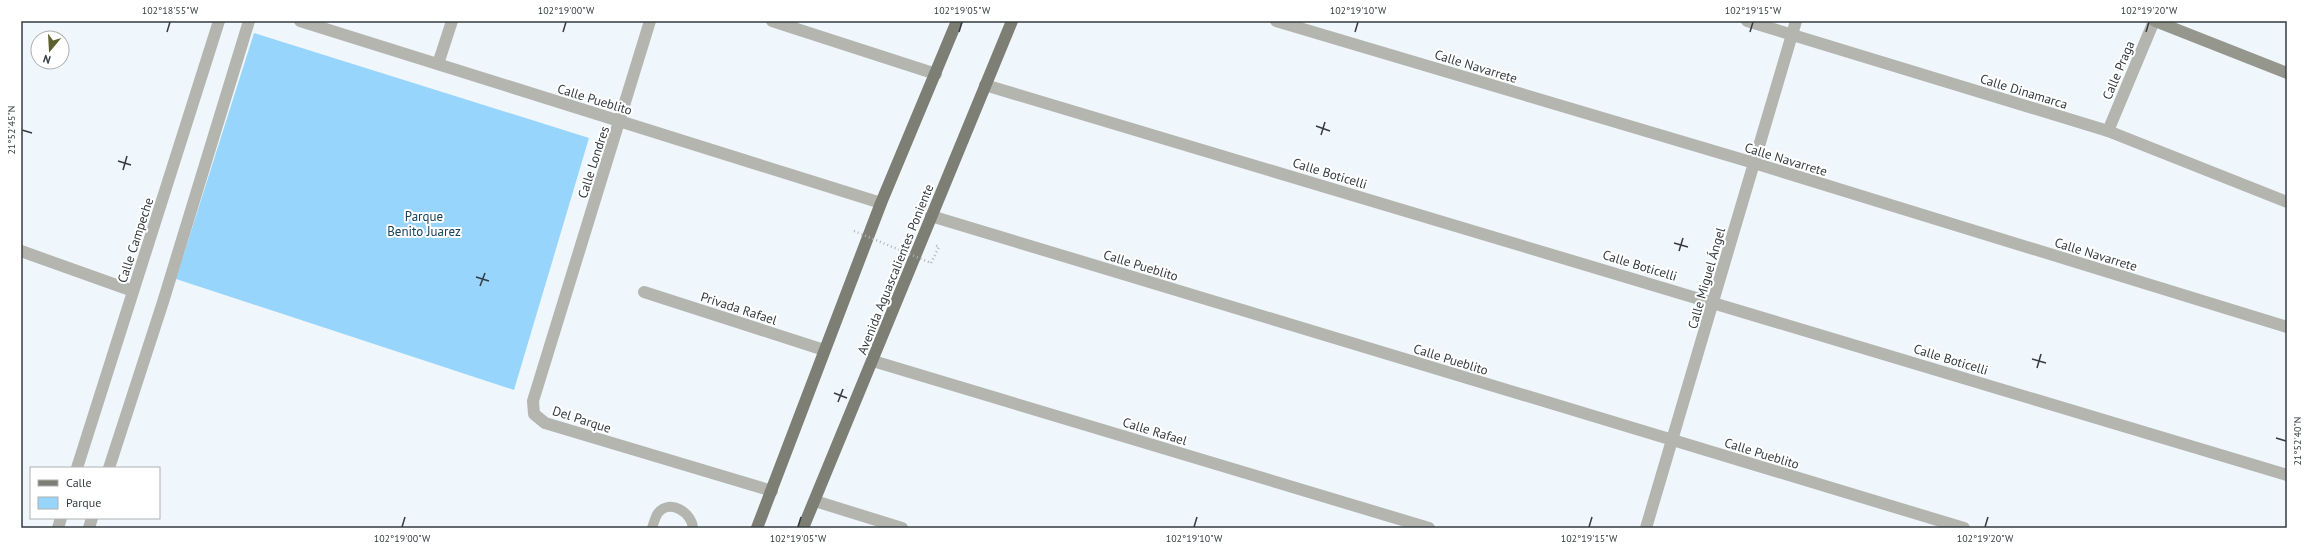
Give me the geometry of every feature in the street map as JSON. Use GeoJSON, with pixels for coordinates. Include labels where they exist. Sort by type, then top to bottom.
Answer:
{"type":"FeatureCollection","features":[{"type":"Feature","properties":{"kind":"main road"},"geometry":{"type":"LineString","coordinates":[[757,528],[881,203],[957,21]]}},
{"type":"Feature","properties":{"kind":"main road","name":"Avenida Aguascalientes Poniente"},"geometry":{"type":"LineString","coordinates":[[803,528],[1012,21]]}},
{"type":"Feature","properties":{"kind":"street","name":"Calle Campeche"},"geometry":{"type":"LineString","coordinates":[[77,467],[219,21]]}},
{"type":"Feature","properties":{"kind":"street"},"geometry":{"type":"LineString","coordinates":[[109,467],[163,302],[249,21]]}},
{"type":"Feature","properties":{"kind":"street","name":"Calle Pueblito"},"geometry":{"type":"LineString","coordinates":[[300,21],[881,203]]}},
{"type":"Feature","properties":{"kind":"street"},"geometry":{"type":"LineString","coordinates":[[438,64],[452,21]]}},
{"type":"Feature","properties":{"kind":"street","name":"Calle Londres"},"geometry":{"type":"LineString","coordinates":[[574,264],[620,121],[650,21]]}},
{"type":"Feature","properties":{"kind":"street"},"geometry":{"type":"LineString","coordinates":[[772,21],[936,74]]}},
{"type":"Feature","properties":{"kind":"street","name":"Calle Navarrete"},"geometry":{"type":"LineString","coordinates":[[1276,21],[1754,163],[2287,327]]}},
{"type":"Feature","properties":{"kind":"street","name":"Calle Dinamarca"},"geometry":{"type":"LineString","coordinates":[[1747,21],[2108,130],[2287,202]]}},
{"type":"Feature","properties":{"kind":"street","name":"Calle Miguel Ángel"},"geometry":{"type":"LineString","coordinates":[[1646,528],[1796,21]]}},
{"type":"Feature","properties":{"kind":"street"},"geometry":{"type":"LineString","coordinates":[[2154,21],[2287,73]]}},
{"type":"Feature","properties":{"kind":"street","name":"Calle Praga"},"geometry":{"type":"LineString","coordinates":[[2108,130],[2154,21]]}},
{"type":"Feature","properties":{"kind":"street","name":"Calle Boticelli"},"geometry":{"type":"LineString","coordinates":[[985,85],[1714,302],[2287,475]]}},
{"type":"Feature","properties":{"kind":"street","name":"Calle Pueblito"},"geometry":{"type":"LineString","coordinates":[[931,216],[1964,528]]}},
{"type":"Feature","properties":{"kind":"street"},"geometry":{"type":"LineString","coordinates":[[21,251],[133,291]]}},
{"type":"Feature","properties":{"kind":"street","name":"Del Parque"},"geometry":{"type":"LineString","coordinates":[[574,264],[533,401],[534,414],[545,423],[772,491]]}},
{"type":"Feature","properties":{"kind":"street","name":"Privada Rafael"},"geometry":{"type":"LineString","coordinates":[[644,292],[824,350]]}},
{"type":"Feature","properties":{"kind":"street","name":"Calle Rafael"},"geometry":{"type":"LineString","coordinates":[[873,361],[1429,528]]}},
{"type":"Feature","properties":{"kind":"street"},"geometry":{"type":"LineString","coordinates":[[815,502],[902,528]]}},
{"type":"Feature","properties":{"kind":"lane"},"geometry":{"type":"LineString","coordinates":[[652,528],[658,513],[664,508],[674,507],[689,516],[692,520],[693,528]]}},
{"type":"Feature","properties":{"kind":"path"},"geometry":{"type":"LineString","coordinates":[[854,231],[931,263],[939,246]]}},
{"type":"Feature","properties":{"kind":"green space","name":"Parque Benito Juarez"},"geometry":{"type":"Polygon","coordinates":[[[254,33],[589,138],[514,390],[176,279],[254,33]]]}}]}
